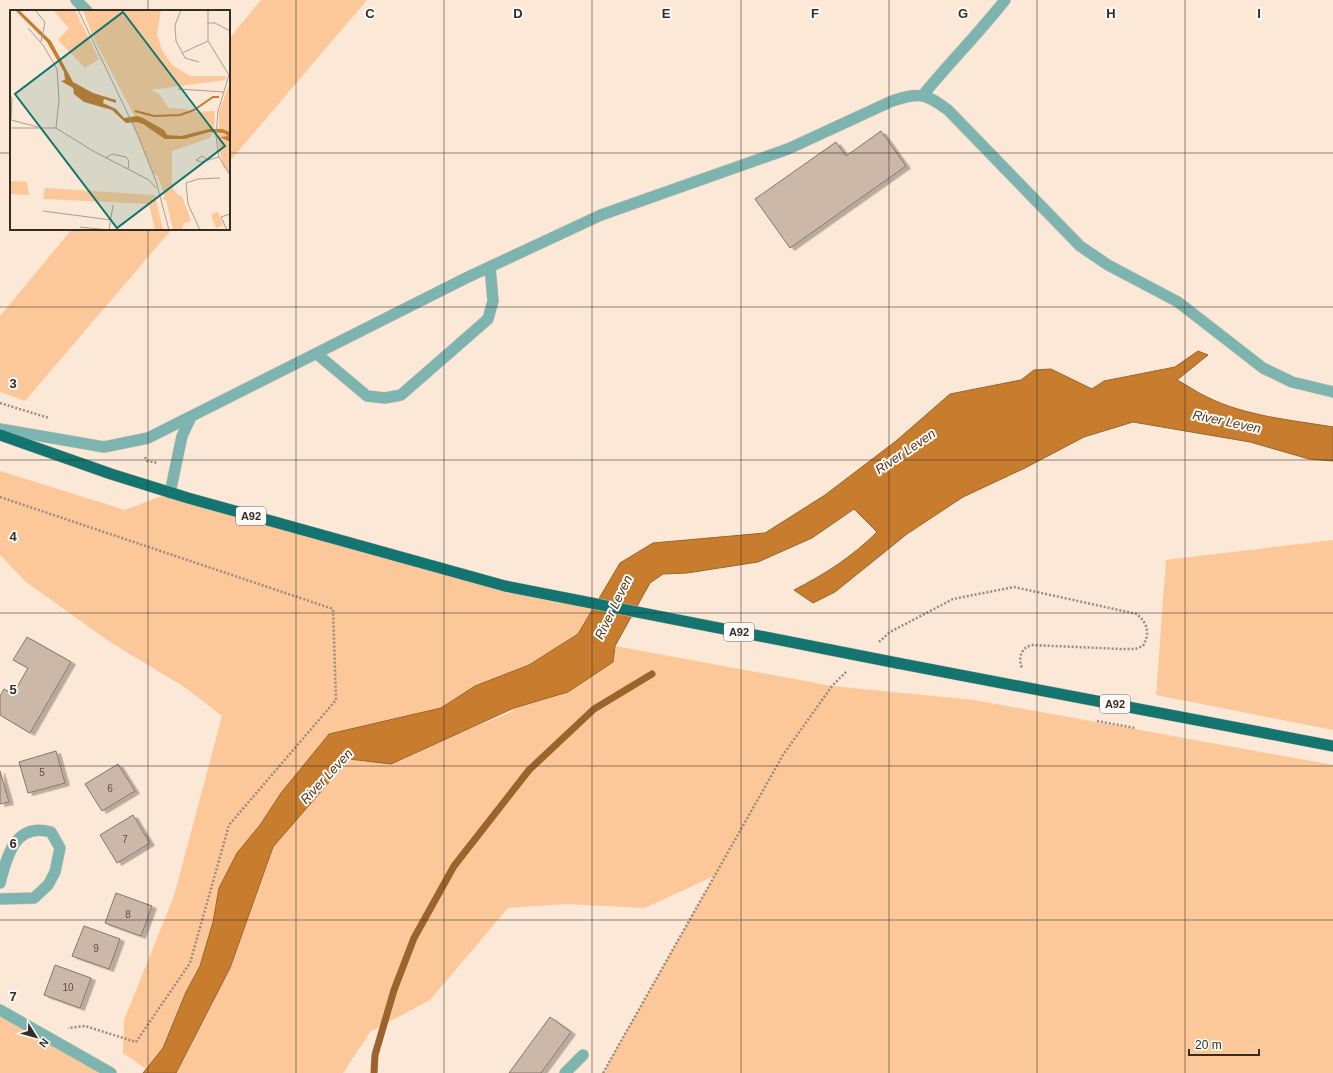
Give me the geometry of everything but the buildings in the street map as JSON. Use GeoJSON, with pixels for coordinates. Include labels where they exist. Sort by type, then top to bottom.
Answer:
{"type":"FeatureCollection","features":[{"type":"Feature","properties":{"kind":"highway","name":"A92"},"geometry":{"type":"LineString","coordinates":[[0,435],[170,493],[265,521],[505,586],[1333,746]]}},
{"type":"Feature","properties":{"kind":"street"},"geometry":{"type":"LineString","coordinates":[[923,95],[979,33],[1006,0]]}},
{"type":"Feature","properties":{"kind":"street"},"geometry":{"type":"LineString","coordinates":[[0,429],[104,447],[148,438],[490,267],[601,215],[788,149],[892,101],[906,96],[923,95],[948,110],[1080,246],[1108,265],[1178,302],[1263,368],[1292,382],[1333,392]]}},
{"type":"Feature","properties":{"kind":"street"},"geometry":{"type":"LineString","coordinates":[[317,354],[367,396],[386,398],[401,395],[488,319],[493,301],[490,267]]}},
{"type":"Feature","properties":{"kind":"street"},"geometry":{"type":"LineString","coordinates":[[170,493],[182,436],[191,417]]}},
{"type":"Feature","properties":{"kind":"street"},"geometry":{"type":"LineString","coordinates":[[0,884],[5,863],[12,847],[24,833],[40,829],[51,832],[60,848],[55,872],[48,885],[34,898],[0,900]]}},
{"type":"Feature","properties":{"kind":"street"},"geometry":{"type":"LineString","coordinates":[[0,1010],[110,1072]]}},
{"type":"Feature","properties":{"kind":"street"},"geometry":{"type":"LineString","coordinates":[[565,1073],[583,1054]]}},
{"type":"Feature","properties":{"kind":"path"},"geometry":{"type":"LineString","coordinates":[[0,497],[333,610],[336,700],[229,825],[190,963],[136,1042],[85,1026],[40,1032]]}},
{"type":"Feature","properties":{"kind":"path"},"geometry":{"type":"LineString","coordinates":[[890,632],[953,599],[1014,587],[1137,614],[1144,621],[1148,630],[1147,638],[1143,646],[1134,649],[1031,646],[1026,648],[1020,659],[1021,666],[1029,672]]}},
{"type":"Feature","properties":{"kind":"path"},"geometry":{"type":"LineString","coordinates":[[603,1073],[756,800],[783,755],[832,686]]}},
{"type":"Feature","properties":{"kind":"shaded area"},"geometry":{"type":"Polygon","coordinates":[[[261,0],[367,0],[230,161],[230,38],[261,0]]]}},
{"type":"Feature","properties":{"kind":"shaded area"},"geometry":{"type":"Polygon","coordinates":[[[71,230],[171,230],[25,401],[0,392],[0,316],[71,230]]]}},
{"type":"Feature","properties":{"kind":"shaded area"},"geometry":{"type":"Polygon","coordinates":[[[0,471],[125,510],[170,493],[505,586],[647,614],[578,634],[529,665],[475,686],[441,708],[329,734],[281,793],[219,888],[213,922],[200,966],[186,992],[163,1048],[146,1069],[123,1053],[124,1020],[174,896],[222,716],[186,688],[110,642],[26,582],[0,555],[0,471]]]}},
{"type":"Feature","properties":{"kind":"shaded area"},"geometry":{"type":"Polygon","coordinates":[[[1333,540],[1333,730],[1156,695],[1166,560],[1333,540]]]}},
{"type":"Feature","properties":{"kind":"shaded area"},"geometry":{"type":"Polygon","coordinates":[[[615,646],[832,686],[974,700],[1333,765],[1333,1073],[603,1073],[714,876],[645,908],[565,904],[508,908],[430,1000],[370,1032],[343,1073],[176,1073],[230,968],[273,847],[349,759],[392,764],[449,737],[511,712],[514,708],[567,692],[613,662],[615,646]]]}},
{"type":"Feature","properties":{"kind":"shaded area"},"geometry":{"type":"Polygon","coordinates":[[[0,1010],[111,1073],[0,1073],[0,1010]]]}},
{"type":"Feature","properties":{"kind":"water","name":"River Leven"},"geometry":{"type":"Polygon","coordinates":[[[1198,351],[1208,355],[1177,380],[1207,397],[1237,409],[1333,427],[1333,461],[1309,459],[1250,442],[1133,422],[1084,437],[1025,468],[963,497],[907,534],[835,592],[813,603],[794,590],[817,578],[838,564],[868,541],[877,532],[854,509],[812,538],[758,562],[687,573],[663,574],[650,583],[615,646],[613,662],[568,692],[514,708],[391,764],[349,759],[273,847],[230,968],[176,1073],[143,1073],[163,1048],[186,992],[200,966],[213,922],[219,888],[237,853],[260,825],[281,793],[329,734],[441,708],[475,686],[529,665],[578,634],[620,563],[653,543],[765,533],[825,495],[896,441],[950,394],[1021,380],[1034,370],[1051,369],[1092,389],[1104,381],[1175,367],[1198,351]]]}},
{"type":"Feature","properties":{"kind":"waterway"},"geometry":{"type":"LineString","coordinates":[[374,1073],[375,1055],[394,990],[414,938],[454,866],[529,770],[594,709],[652,674]]}}]}
